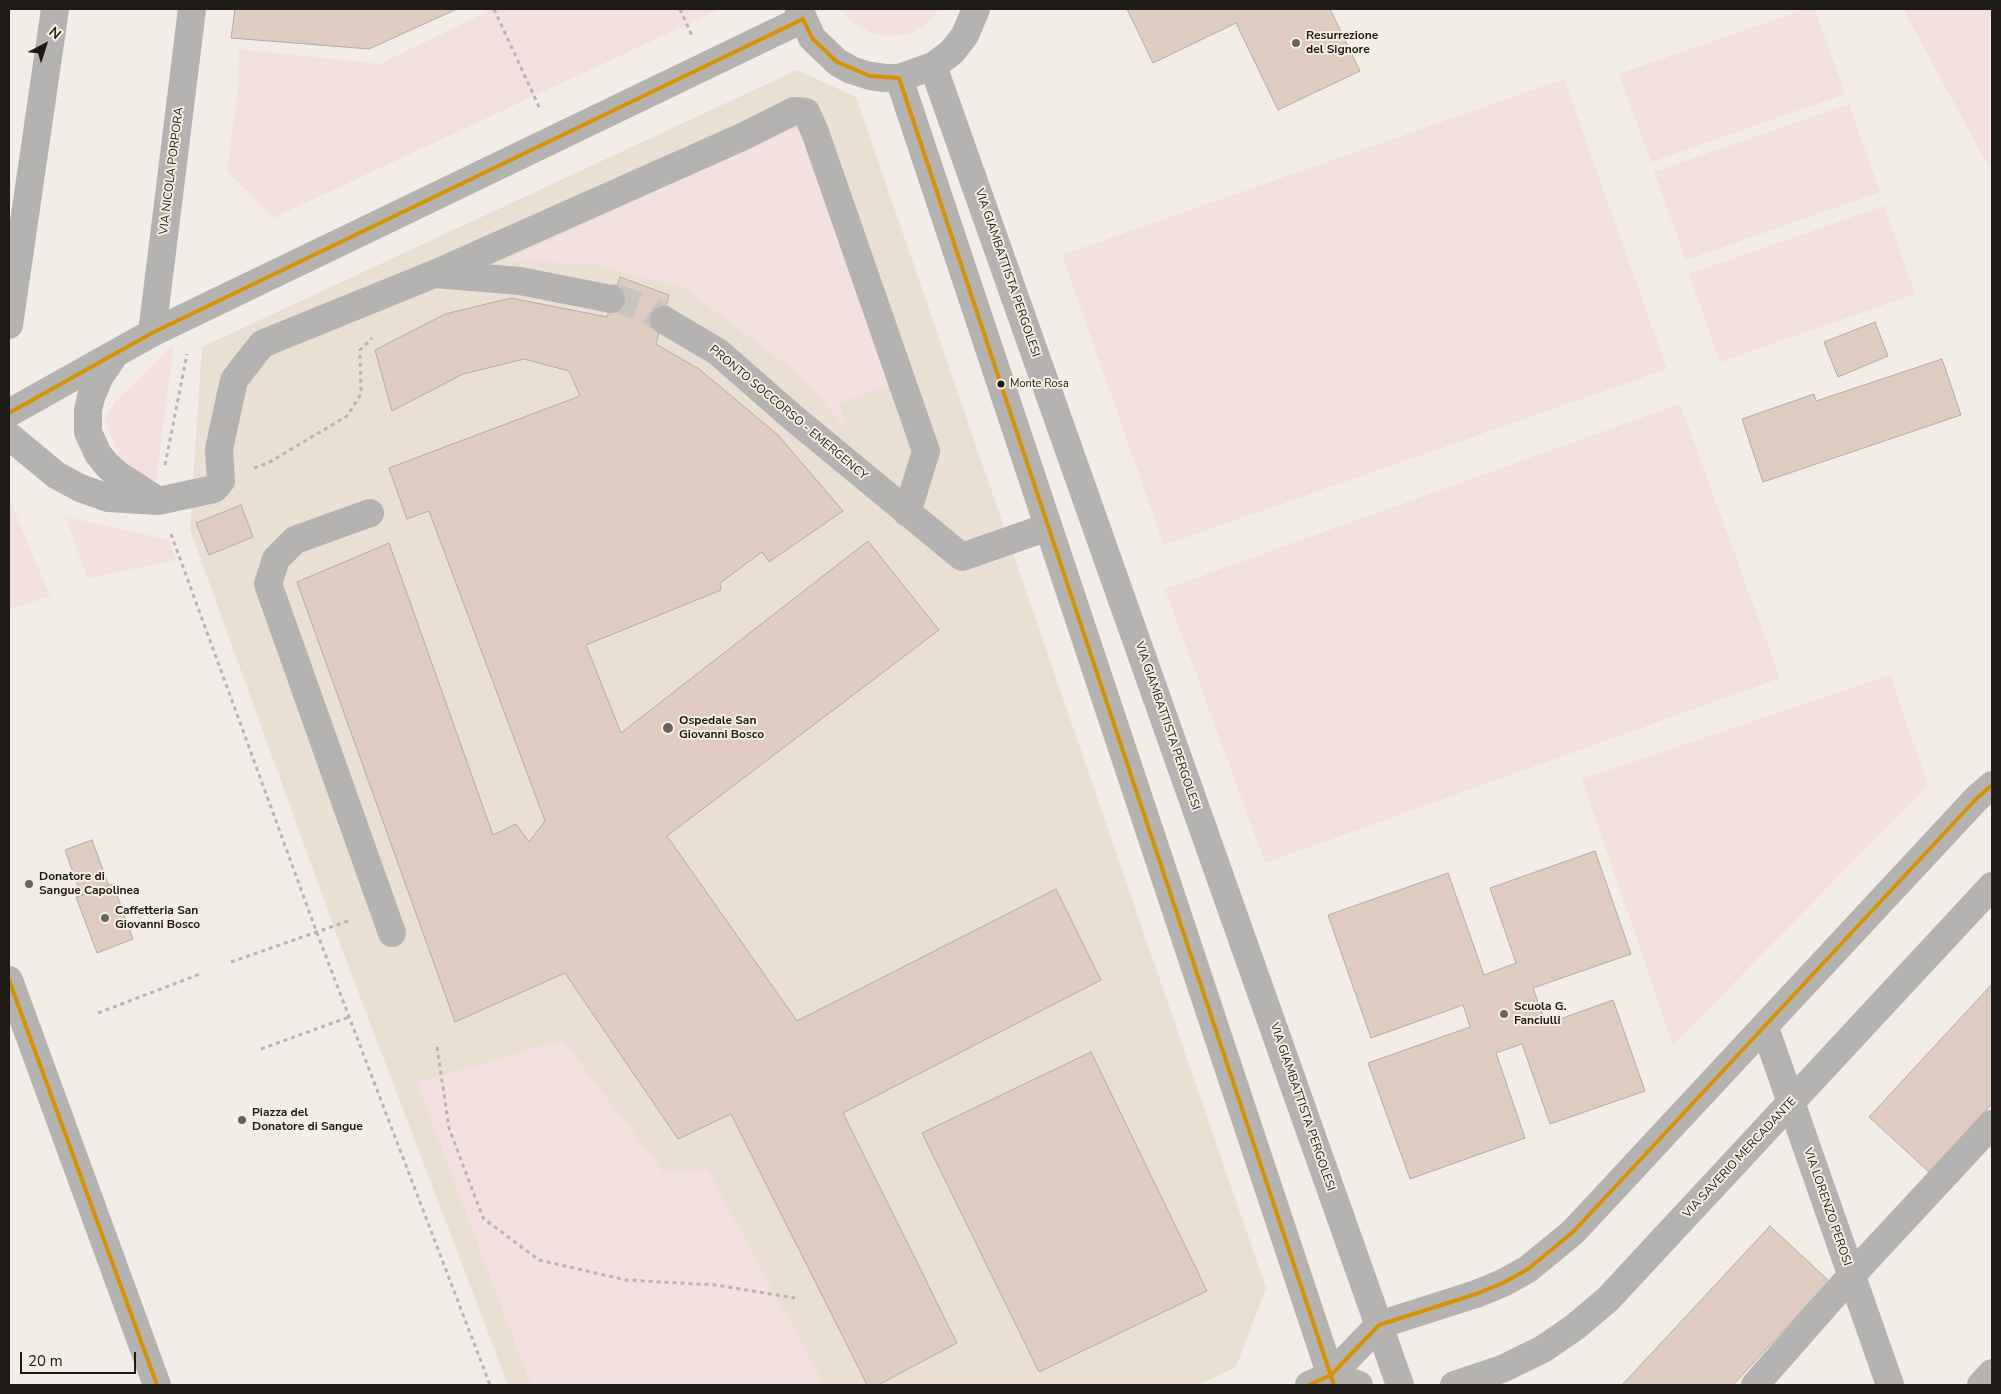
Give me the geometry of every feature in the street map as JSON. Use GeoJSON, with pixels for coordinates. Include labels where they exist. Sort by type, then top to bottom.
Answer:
{"type":"FeatureCollection","features":[{"type":"Feature","properties":{"kind":"street"},"geometry":{"type":"LineString","coordinates":[[9,325],[55,9]]}},
{"type":"Feature","properties":{"kind":"street","name":"VIA NICOLA PORPORA"},"geometry":{"type":"LineString","coordinates":[[152,333],[192,9]]}},
{"type":"Feature","properties":{"kind":"street"},"geometry":{"type":"LineString","coordinates":[[9,413],[118,350],[554,139],[801,14],[812,38],[837,62],[851,70],[870,76],[899,78],[934,66],[952,52],[966,35],[976,9]]}},
{"type":"Feature","properties":{"kind":"street","name":"VIA GIAMBATTISTA PERGOLESI"},"geometry":{"type":"LineString","coordinates":[[934,66],[1400,1385]]}},
{"type":"Feature","properties":{"kind":"street"},"geometry":{"type":"LineString","coordinates":[[899,78],[1048,527],[1325,1382]]}},
{"type":"Feature","properties":{"kind":"street"},"geometry":{"type":"LineString","coordinates":[[9,436],[56,475],[80,488],[108,498],[158,500],[214,489],[221,481],[219,449],[234,380],[262,344],[434,274],[742,137],[794,111],[806,112],[815,132],[926,451],[907,513]]}},
{"type":"Feature","properties":{"kind":"street"},"geometry":{"type":"LineString","coordinates":[[434,274],[520,281],[611,299]]}},
{"type":"Feature","properties":{"kind":"street","name":"PRONTO SOCCORSO - EMERGENCY"},"geometry":{"type":"LineString","coordinates":[[664,320],[718,352],[907,513],[962,557],[1048,527]]}},
{"type":"Feature","properties":{"kind":"street"},"geometry":{"type":"LineString","coordinates":[[118,350],[100,376],[91,397],[88,410],[88,432],[98,454],[107,465],[117,474],[158,500]]}},
{"type":"Feature","properties":{"kind":"street"},"geometry":{"type":"LineString","coordinates":[[370,514],[295,540],[276,560],[268,584],[392,933]]}},
{"type":"Feature","properties":{"kind":"street"},"geometry":{"type":"LineString","coordinates":[[1325,1382],[1379,1325],[1490,1289],[1515,1276],[1542,1258],[1582,1222],[1765,1028],[1977,798],[1992,785]]}},
{"type":"Feature","properties":{"kind":"street","name":"VIA SAVERIO MERCADANTE"},"geometry":{"type":"LineString","coordinates":[[1454,1385],[1502,1369],[1527,1357],[1559,1339],[1608,1299],[1992,886]]}},
{"type":"Feature","properties":{"kind":"street"},"geometry":{"type":"LineString","coordinates":[[9,980],[157,1385]]}},
{"type":"Feature","properties":{"kind":"street","name":"VIA LORENZO PEROSI"},"geometry":{"type":"LineString","coordinates":[[1765,1028],[1890,1385]]}},
{"type":"Feature","properties":{"kind":"street"},"geometry":{"type":"LineString","coordinates":[[1755,1385],[1851,1276],[1992,1124]]}},
{"type":"Feature","properties":{"kind":"street"},"geometry":{"type":"LineString","coordinates":[[1981,1385],[1992,1373]]}},
{"type":"Feature","properties":{"kind":"street"},"geometry":{"type":"LineString","coordinates":[[1325,1382],[1359,1385]]}},
{"type":"Feature","properties":{"kind":"path"},"geometry":{"type":"LineString","coordinates":[[494,9],[554,139]]}},
{"type":"Feature","properties":{"kind":"path"},"geometry":{"type":"LineString","coordinates":[[195,312],[158,500],[317,933],[490,1385]]}},
{"type":"Feature","properties":{"kind":"path"},"geometry":{"type":"LineString","coordinates":[[221,481],[268,462],[347,416],[361,394],[360,350],[374,336]]}},
{"type":"Feature","properties":{"kind":"path"},"geometry":{"type":"LineString","coordinates":[[231,962],[317,933],[382,908]]}},
{"type":"Feature","properties":{"kind":"path"},"geometry":{"type":"LineString","coordinates":[[98,1013],[200,974]]}},
{"type":"Feature","properties":{"kind":"path"},"geometry":{"type":"LineString","coordinates":[[261,1049],[349,1017]]}},
{"type":"Feature","properties":{"kind":"path"},"geometry":{"type":"LineString","coordinates":[[437,1047],[449,1128],[483,1218],[539,1260],[626,1280],[716,1285],[795,1298]]}},
{"type":"Feature","properties":{"kind":"shaded area"},"geometry":{"type":"Polygon","coordinates":[[[493,9],[720,9],[273,218],[227,171],[238,90],[239,49],[380,64],[493,9]]]}},
{"type":"Feature","properties":{"kind":"shaded area"},"geometry":{"type":"Polygon","coordinates":[[[840,9],[939,9],[926,25],[908,34],[888,36],[869,32],[852,22],[840,9]]]}},
{"type":"Feature","properties":{"kind":"shaded area"},"geometry":{"type":"Polygon","coordinates":[[[1806,9],[1815,9],[1845,94],[1651,162],[1619,74],[1806,9]]]}},
{"type":"Feature","properties":{"kind":"shaded area"},"geometry":{"type":"Polygon","coordinates":[[[1903,9],[1992,9],[1992,174],[1985,160],[1903,9]]]}},
{"type":"Feature","properties":{"kind":"shaded area","name":"Ospedale San Giovanni Bosco"},"geometry":{"type":"Polygon","coordinates":[[[797,70],[856,97],[1266,1288],[1236,1367],[1199,1385],[508,1385],[343,952],[190,530],[202,347],[797,70]]]}},
{"type":"Feature","properties":{"kind":"shaded area"},"geometry":{"type":"Polygon","coordinates":[[[1564,79],[1667,369],[1164,545],[1062,255],[1564,79]]]}},
{"type":"Feature","properties":{"kind":"shaded area"},"geometry":{"type":"Polygon","coordinates":[[[1849,104],[1880,192],[1686,260],[1654,172],[1849,104]]]}},
{"type":"Feature","properties":{"kind":"shaded area"},"geometry":{"type":"Polygon","coordinates":[[[792,128],[811,136],[902,381],[840,403],[845,427],[800,376],[685,288],[592,264],[505,261],[792,128]]]}},
{"type":"Feature","properties":{"kind":"shaded area"},"geometry":{"type":"Polygon","coordinates":[[[1884,206],[1915,294],[1720,362],[1689,274],[1884,206]]]}},
{"type":"Feature","properties":{"kind":"shaded area"},"geometry":{"type":"Polygon","coordinates":[[[174,344],[156,480],[142,476],[123,466],[105,419],[115,402],[174,344]]]}},
{"type":"Feature","properties":{"kind":"shaded area"},"geometry":{"type":"Polygon","coordinates":[[[1680,404],[1780,678],[1265,863],[1165,589],[1680,404]]]}},
{"type":"Feature","properties":{"kind":"shaded area"},"geometry":{"type":"Polygon","coordinates":[[[11,503],[50,596],[9,610],[9,504],[11,503]]]}},
{"type":"Feature","properties":{"kind":"shaded area"},"geometry":{"type":"Polygon","coordinates":[[[66,517],[169,540],[176,560],[87,578],[66,517]]]}},
{"type":"Feature","properties":{"kind":"shaded area"},"geometry":{"type":"Polygon","coordinates":[[[1890,675],[1928,785],[1673,1045],[1582,779],[1890,675]]]}},
{"type":"Feature","properties":{"kind":"shaded area"},"geometry":{"type":"Polygon","coordinates":[[[563,1040],[664,1173],[708,1170],[824,1385],[531,1385],[417,1083],[563,1040]]]}},
{"type":"Feature","properties":{"kind":"building"},"geometry":{"type":"Polygon","coordinates":[[[235,9],[457,9],[369,49],[231,38],[235,9]]]}},
{"type":"Feature","properties":{"kind":"building","name":"Resurrezione del Signore"},"geometry":{"type":"Polygon","coordinates":[[[1127,9],[1330,9],[1360,71],[1278,110],[1236,23],[1153,63],[1127,9]]]}},
{"type":"Feature","properties":{"kind":"building"},"geometry":{"type":"Polygon","coordinates":[[[620,277],[669,295],[656,344],[699,369],[778,435],[843,511],[769,562],[762,552],[720,583],[721,590],[586,645],[621,733],[868,541],[939,630],[667,836],[797,1021],[1056,889],[1101,980],[843,1113],[957,1343],[878,1385],[867,1385],[731,1114],[678,1139],[565,973],[455,1022],[297,582],[389,543],[493,835],[516,824],[529,842],[545,821],[429,511],[407,519],[389,468],[580,396],[569,371],[524,359],[463,374],[392,411],[375,350],[445,314],[511,298],[607,317],[620,277]]]}},
{"type":"Feature","properties":{"kind":"building"},"geometry":{"type":"Polygon","coordinates":[[[1875,322],[1888,356],[1838,377],[1824,342],[1875,322]]]}},
{"type":"Feature","properties":{"kind":"building"},"geometry":{"type":"Polygon","coordinates":[[[1942,359],[1961,415],[1763,482],[1742,419],[1814,394],[1816,401],[1942,359]]]}},
{"type":"Feature","properties":{"kind":"building"},"geometry":{"type":"Polygon","coordinates":[[[241,505],[253,537],[209,555],[196,523],[241,505]]]}},
{"type":"Feature","properties":{"kind":"building"},"geometry":{"type":"Polygon","coordinates":[[[92,840],[109,886],[81,895],[65,850],[92,840]]]}},
{"type":"Feature","properties":{"kind":"building","name":"Scuola G. Fanciulli"},"geometry":{"type":"Polygon","coordinates":[[[1595,851],[1631,954],[1533,988],[1546,1024],[1613,1000],[1645,1091],[1550,1124],[1522,1044],[1496,1053],[1525,1138],[1410,1179],[1368,1063],[1470,1027],[1463,1005],[1371,1038],[1328,915],[1448,873],[1484,975],[1516,963],[1490,888],[1595,851]]]}},
{"type":"Feature","properties":{"kind":"building","name":"Caffetteria San Giovanni Bosco"},"geometry":{"type":"Polygon","coordinates":[[[113,884],[133,939],[97,953],[76,897],[113,884]]]}},
{"type":"Feature","properties":{"kind":"building"},"geometry":{"type":"Polygon","coordinates":[[[1992,984],[1992,1104],[1929,1172],[1869,1117],[1992,984]]]}},
{"type":"Feature","properties":{"kind":"building"},"geometry":{"type":"Polygon","coordinates":[[[1091,1052],[1207,1291],[1039,1372],[922,1133],[1091,1052]]]}},
{"type":"Feature","properties":{"kind":"building"},"geometry":{"type":"Polygon","coordinates":[[[1770,1226],[1829,1281],[1733,1385],[1622,1385],[1770,1226]]]}},
{"type":"Feature","properties":{"kind":"tunnel"},"geometry":{"type":"LineString","coordinates":[[611,299],[616,298],[650,310],[664,320]]}},
{"type":"Feature","properties":{"kind":"transit line"},"geometry":{"type":"LineString","coordinates":[[9,413],[152,333],[803,19],[812,38],[837,62],[870,76],[899,78],[1334,1385]]}},
{"type":"Feature","properties":{"kind":"transit line"},"geometry":{"type":"LineString","coordinates":[[1309,1385],[1331,1375],[1379,1325],[1476,1294],[1503,1283],[1528,1269],[1573,1232],[1977,798],[1992,785]]}},
{"type":"Feature","properties":{"kind":"transit line"},"geometry":{"type":"LineString","coordinates":[[9,980],[157,1385]]}},
{"type":"Feature","properties":{"kind":"place","name":"Resurrezione del Signore"},"geometry":{"type":"Point","coordinates":[1296,43]}},
{"type":"Feature","properties":{"kind":"place","name":"Monte Rosa"},"geometry":{"type":"Point","coordinates":[1001,384]}},
{"type":"Feature","properties":{"kind":"place","name":"Ospedale San Giovanni Bosco"},"geometry":{"type":"Point","coordinates":[668,728]}},
{"type":"Feature","properties":{"kind":"place","name":"Donatore di Sangue Capolinea"},"geometry":{"type":"Point","coordinates":[29,884]}},
{"type":"Feature","properties":{"kind":"place","name":"Caffetteria San Giovanni Bosco"},"geometry":{"type":"Point","coordinates":[105,918]}},
{"type":"Feature","properties":{"kind":"place","name":"Scuola G. Fanciulli"},"geometry":{"type":"Point","coordinates":[1504,1014]}},
{"type":"Feature","properties":{"kind":"place","name":"Piazza del Donatore di Sangue"},"geometry":{"type":"Point","coordinates":[242,1120]}}]}
